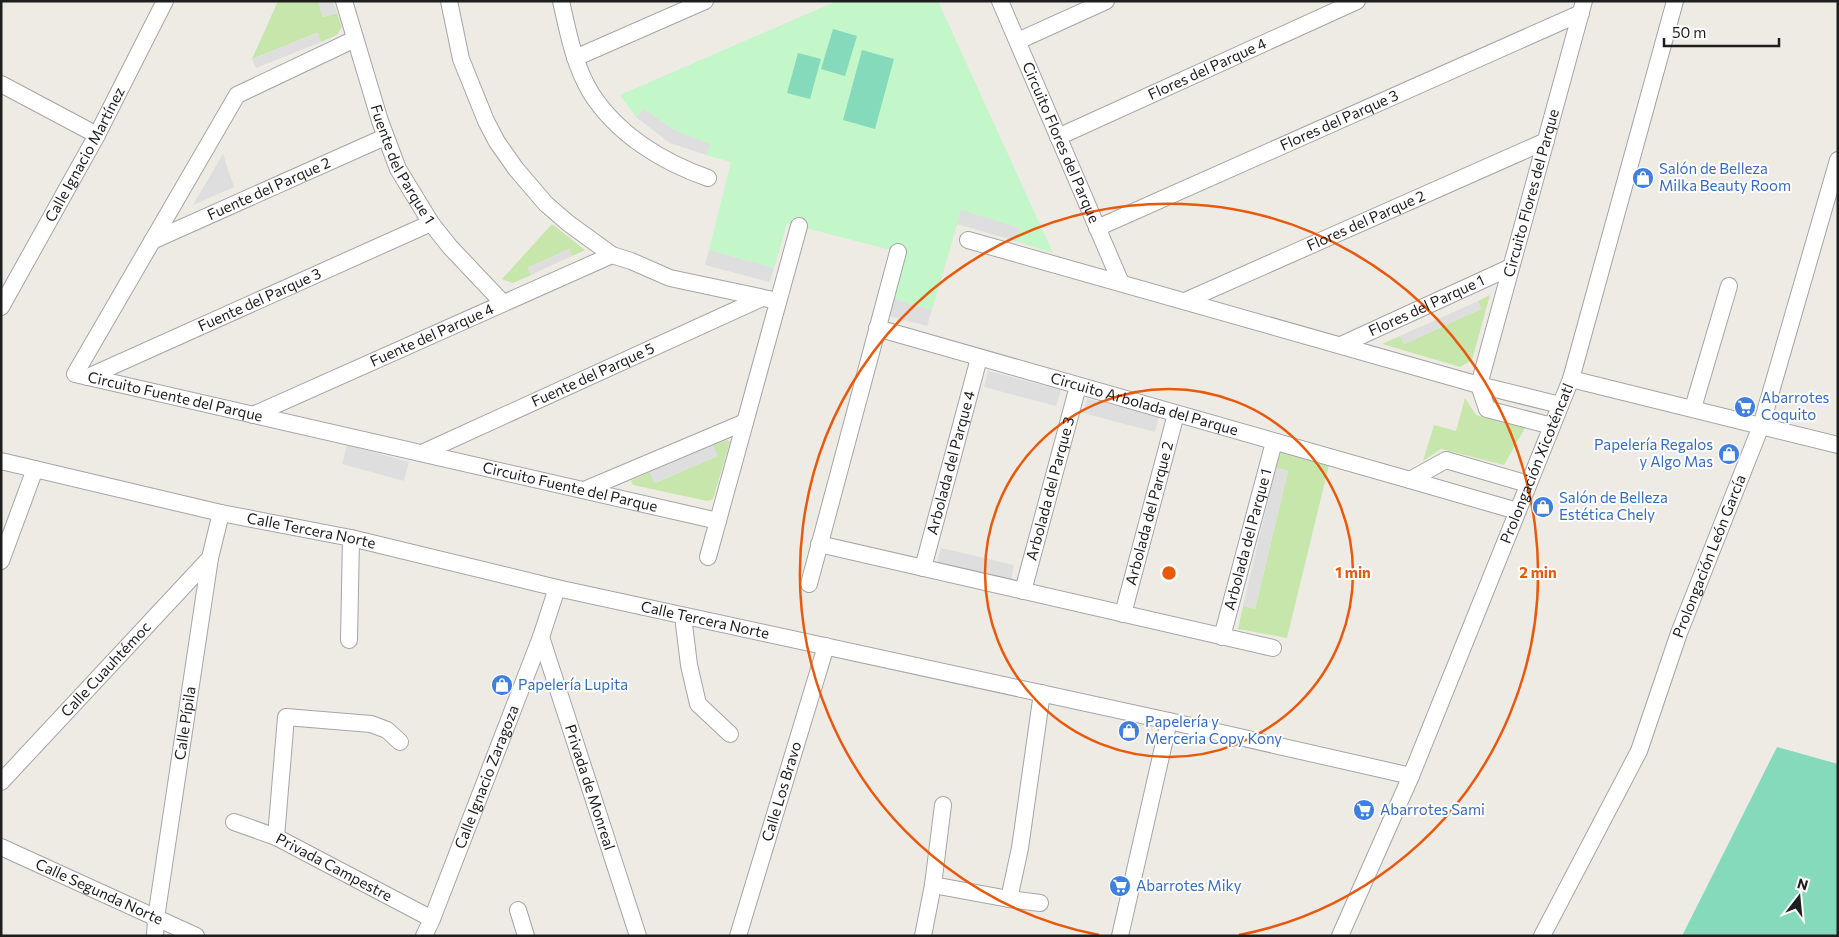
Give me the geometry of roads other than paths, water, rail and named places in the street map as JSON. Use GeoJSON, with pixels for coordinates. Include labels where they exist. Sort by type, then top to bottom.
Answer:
{"type":"FeatureCollection","features":[{"type":"Feature","properties":{"kind":"street","name":"Calle Ignacio Martínez"},"geometry":{"type":"LineString","coordinates":[[1,307],[97,135],[165,1]]}},
{"type":"Feature","properties":{"kind":"street","name":"Fuente del Parque 1"},"geometry":{"type":"LineString","coordinates":[[344,1],[385,136],[398,169],[431,223],[450,247],[504,303]]}},
{"type":"Feature","properties":{"kind":"street"},"geometry":{"type":"LineString","coordinates":[[449,1],[461,59],[476,101],[497,142],[516,169],[546,204],[568,223],[612,255],[670,278],[770,299]]}},
{"type":"Feature","properties":{"kind":"street"},"geometry":{"type":"LineString","coordinates":[[561,1],[575,58],[591,92],[618,125],[632,138],[669,161],[708,178]]}},
{"type":"Feature","properties":{"kind":"street"},"geometry":{"type":"LineString","coordinates":[[575,58],[705,1]]}},
{"type":"Feature","properties":{"kind":"street","name":"Circuito Flores del Parque"},"geometry":{"type":"LineString","coordinates":[[1000,1],[1121,283]]}},
{"type":"Feature","properties":{"kind":"street"},"geometry":{"type":"LineString","coordinates":[[1018,41],[1106,1]]}},
{"type":"Feature","properties":{"kind":"street","name":"Flores del Parque 4"},"geometry":{"type":"LineString","coordinates":[[1058,137],[1357,1]]}},
{"type":"Feature","properties":{"kind":"street","name":"Prolongación Xicoténcatl"},"geometry":{"type":"LineString","coordinates":[[1343,935],[1411,776],[1571,379],[1675,1]]}},
{"type":"Feature","properties":{"kind":"street","name":"Circuito Flores del Parque"},"geometry":{"type":"LineString","coordinates":[[1479,385],[1582,7]]}},
{"type":"Feature","properties":{"kind":"street","name":"Flores del Parque 3"},"geometry":{"type":"LineString","coordinates":[[1097,228],[1582,7]]}},
{"type":"Feature","properties":{"kind":"street","name":"Circuito Fuente del Parque"},"geometry":{"type":"LineString","coordinates":[[355,40],[237,95],[75,374],[718,521]]}},
{"type":"Feature","properties":{"kind":"street"},"geometry":{"type":"LineString","coordinates":[[1,84],[97,135]]}},
{"type":"Feature","properties":{"kind":"street","name":"Fuente del Parque 2"},"geometry":{"type":"LineString","coordinates":[[152,241],[385,136]]}},
{"type":"Feature","properties":{"kind":"street","name":"Flores del Parque 2"},"geometry":{"type":"LineString","coordinates":[[1185,301],[1546,141]]}},
{"type":"Feature","properties":{"kind":"street","name":"Prolongación León García"},"geometry":{"type":"LineString","coordinates":[[1542,936],[1640,751],[1679,633],[1761,426],[1838,160]]}},
{"type":"Feature","properties":{"kind":"street","name":"Fuente del Parque 3"},"geometry":{"type":"LineString","coordinates":[[88,377],[431,223]]}},
{"type":"Feature","properties":{"kind":"street"},"geometry":{"type":"LineString","coordinates":[[708,557],[745,422],[770,299],[799,226]]}},
{"type":"Feature","properties":{"kind":"street"},"geometry":{"type":"LineString","coordinates":[[968,240],[1479,385],[1560,405]]}},
{"type":"Feature","properties":{"kind":"street"},"geometry":{"type":"LineString","coordinates":[[809,584],[898,252]]}},
{"type":"Feature","properties":{"kind":"street","name":"Fuente del Parque 4"},"geometry":{"type":"LineString","coordinates":[[253,415],[612,255]]}},
{"type":"Feature","properties":{"kind":"street","name":"Flores del Parque 1"},"geometry":{"type":"LineString","coordinates":[[1341,346],[1511,267]]}},
{"type":"Feature","properties":{"kind":"street"},"geometry":{"type":"LineString","coordinates":[[1693,408],[1729,286]]}},
{"type":"Feature","properties":{"kind":"street","name":"Fuente del Parque 5"},"geometry":{"type":"LineString","coordinates":[[422,453],[770,299]]}},
{"type":"Feature","properties":{"kind":"street","name":"Circuito Arbolada del Parque"},"geometry":{"type":"LineString","coordinates":[[877,328],[1517,511]]}},
{"type":"Feature","properties":{"kind":"street","name":"Arbolada del Parque 4"},"geometry":{"type":"LineString","coordinates":[[923,568],[979,358]]}},
{"type":"Feature","properties":{"kind":"street"},"geometry":{"type":"LineString","coordinates":[[1571,379],[1838,445]]}},
{"type":"Feature","properties":{"kind":"street"},"geometry":{"type":"LineString","coordinates":[[1479,385],[1487,409],[1552,426]]}},
{"type":"Feature","properties":{"kind":"street","name":"Arbolada del Parque 3"},"geometry":{"type":"LineString","coordinates":[[1023,591],[1078,386]]}},
{"type":"Feature","properties":{"kind":"street","name":"Arbolada del Parque 2"},"geometry":{"type":"LineString","coordinates":[[1123,614],[1176,414]]}},
{"type":"Feature","properties":{"kind":"street"},"geometry":{"type":"LineString","coordinates":[[584,490],[745,422]]}},
{"type":"Feature","properties":{"kind":"street","name":"Arbolada del Parque 1"},"geometry":{"type":"LineString","coordinates":[[1222,636],[1274,442]]}},
{"type":"Feature","properties":{"kind":"street"},"geometry":{"type":"LineString","coordinates":[[1410,480],[1446,460],[1528,484]]}},
{"type":"Feature","properties":{"kind":"street","name":"Calle Tercera Norte"},"geometry":{"type":"LineString","coordinates":[[1,461],[221,512],[351,538],[683,616],[1042,693],[1411,776]]}},
{"type":"Feature","properties":{"kind":"street"},"geometry":{"type":"LineString","coordinates":[[1,561],[35,469]]}},
{"type":"Feature","properties":{"kind":"street","name":"Calle Pípila"},"geometry":{"type":"LineString","coordinates":[[155,936],[156,918],[210,558],[221,512]]}},
{"type":"Feature","properties":{"kind":"street"},"geometry":{"type":"LineString","coordinates":[[349,640],[351,538]]}},
{"type":"Feature","properties":{"kind":"street"},"geometry":{"type":"LineString","coordinates":[[819,544],[1273,648]]}},
{"type":"Feature","properties":{"kind":"street","name":"Calle Cuauhtémoc"},"geometry":{"type":"LineString","coordinates":[[1,782],[210,558]]}},
{"type":"Feature","properties":{"kind":"street","name":"Calle Ignacio Zaragoza"},"geometry":{"type":"LineString","coordinates":[[424,936],[541,637],[558,588]]}},
{"type":"Feature","properties":{"kind":"street"},"geometry":{"type":"LineString","coordinates":[[683,616],[689,664],[698,704],[730,734]]}},
{"type":"Feature","properties":{"kind":"street","name":"Privada de Monreal"},"geometry":{"type":"LineString","coordinates":[[541,637],[638,936]]}},
{"type":"Feature","properties":{"kind":"street","name":"Calle Los Bravo"},"geometry":{"type":"LineString","coordinates":[[738,936],[826,646]]}},
{"type":"Feature","properties":{"kind":"street"},"geometry":{"type":"LineString","coordinates":[[1009,899],[1020,848],[1042,693]]}},
{"type":"Feature","properties":{"kind":"street"},"geometry":{"type":"LineString","coordinates":[[276,837],[286,717],[371,724],[387,730],[400,742]]}},
{"type":"Feature","properties":{"kind":"street"},"geometry":{"type":"LineString","coordinates":[[1120,936],[1169,721]]}},
{"type":"Feature","properties":{"kind":"street"},"geometry":{"type":"LineString","coordinates":[[923,936],[933,885],[944,805]]}},
{"type":"Feature","properties":{"kind":"street","name":"Privada Campestre"},"geometry":{"type":"LineString","coordinates":[[234,822],[276,837],[432,919]]}},
{"type":"Feature","properties":{"kind":"street","name":"Calle Segunda Norte"},"geometry":{"type":"LineString","coordinates":[[1,847],[196,936]]}},
{"type":"Feature","properties":{"kind":"street"},"geometry":{"type":"LineString","coordinates":[[933,885],[1040,903]]}},
{"type":"Feature","properties":{"kind":"street"},"geometry":{"type":"LineString","coordinates":[[518,910],[526,936]]}},
{"type":"Feature","properties":{"kind":"place","name":"Salón de Belleza Milka Beauty Room"},"geometry":{"type":"Point","coordinates":[1643,178]}},
{"type":"Feature","properties":{"kind":"place","name":"Abarrotes Coquito"},"geometry":{"type":"Point","coordinates":[1745,407]}},
{"type":"Feature","properties":{"kind":"place","name":"Papelería Regalos y Algo Mas"},"geometry":{"type":"Point","coordinates":[1729,454]}},
{"type":"Feature","properties":{"kind":"place","name":"Salón de Belleza Estética Chely"},"geometry":{"type":"Point","coordinates":[1543,507]}},
{"type":"Feature","properties":{"kind":"place","name":"Papelería Lupita"},"geometry":{"type":"Point","coordinates":[502,685]}},
{"type":"Feature","properties":{"kind":"place","name":"Papelería y Merceria Copy Kony"},"geometry":{"type":"Point","coordinates":[1129,731]}},
{"type":"Feature","properties":{"kind":"place","name":"Abarrotes Sami"},"geometry":{"type":"Point","coordinates":[1364,810]}},
{"type":"Feature","properties":{"kind":"place","name":"Abarrotes Miky"},"geometry":{"type":"Point","coordinates":[1120,886]}}]}
